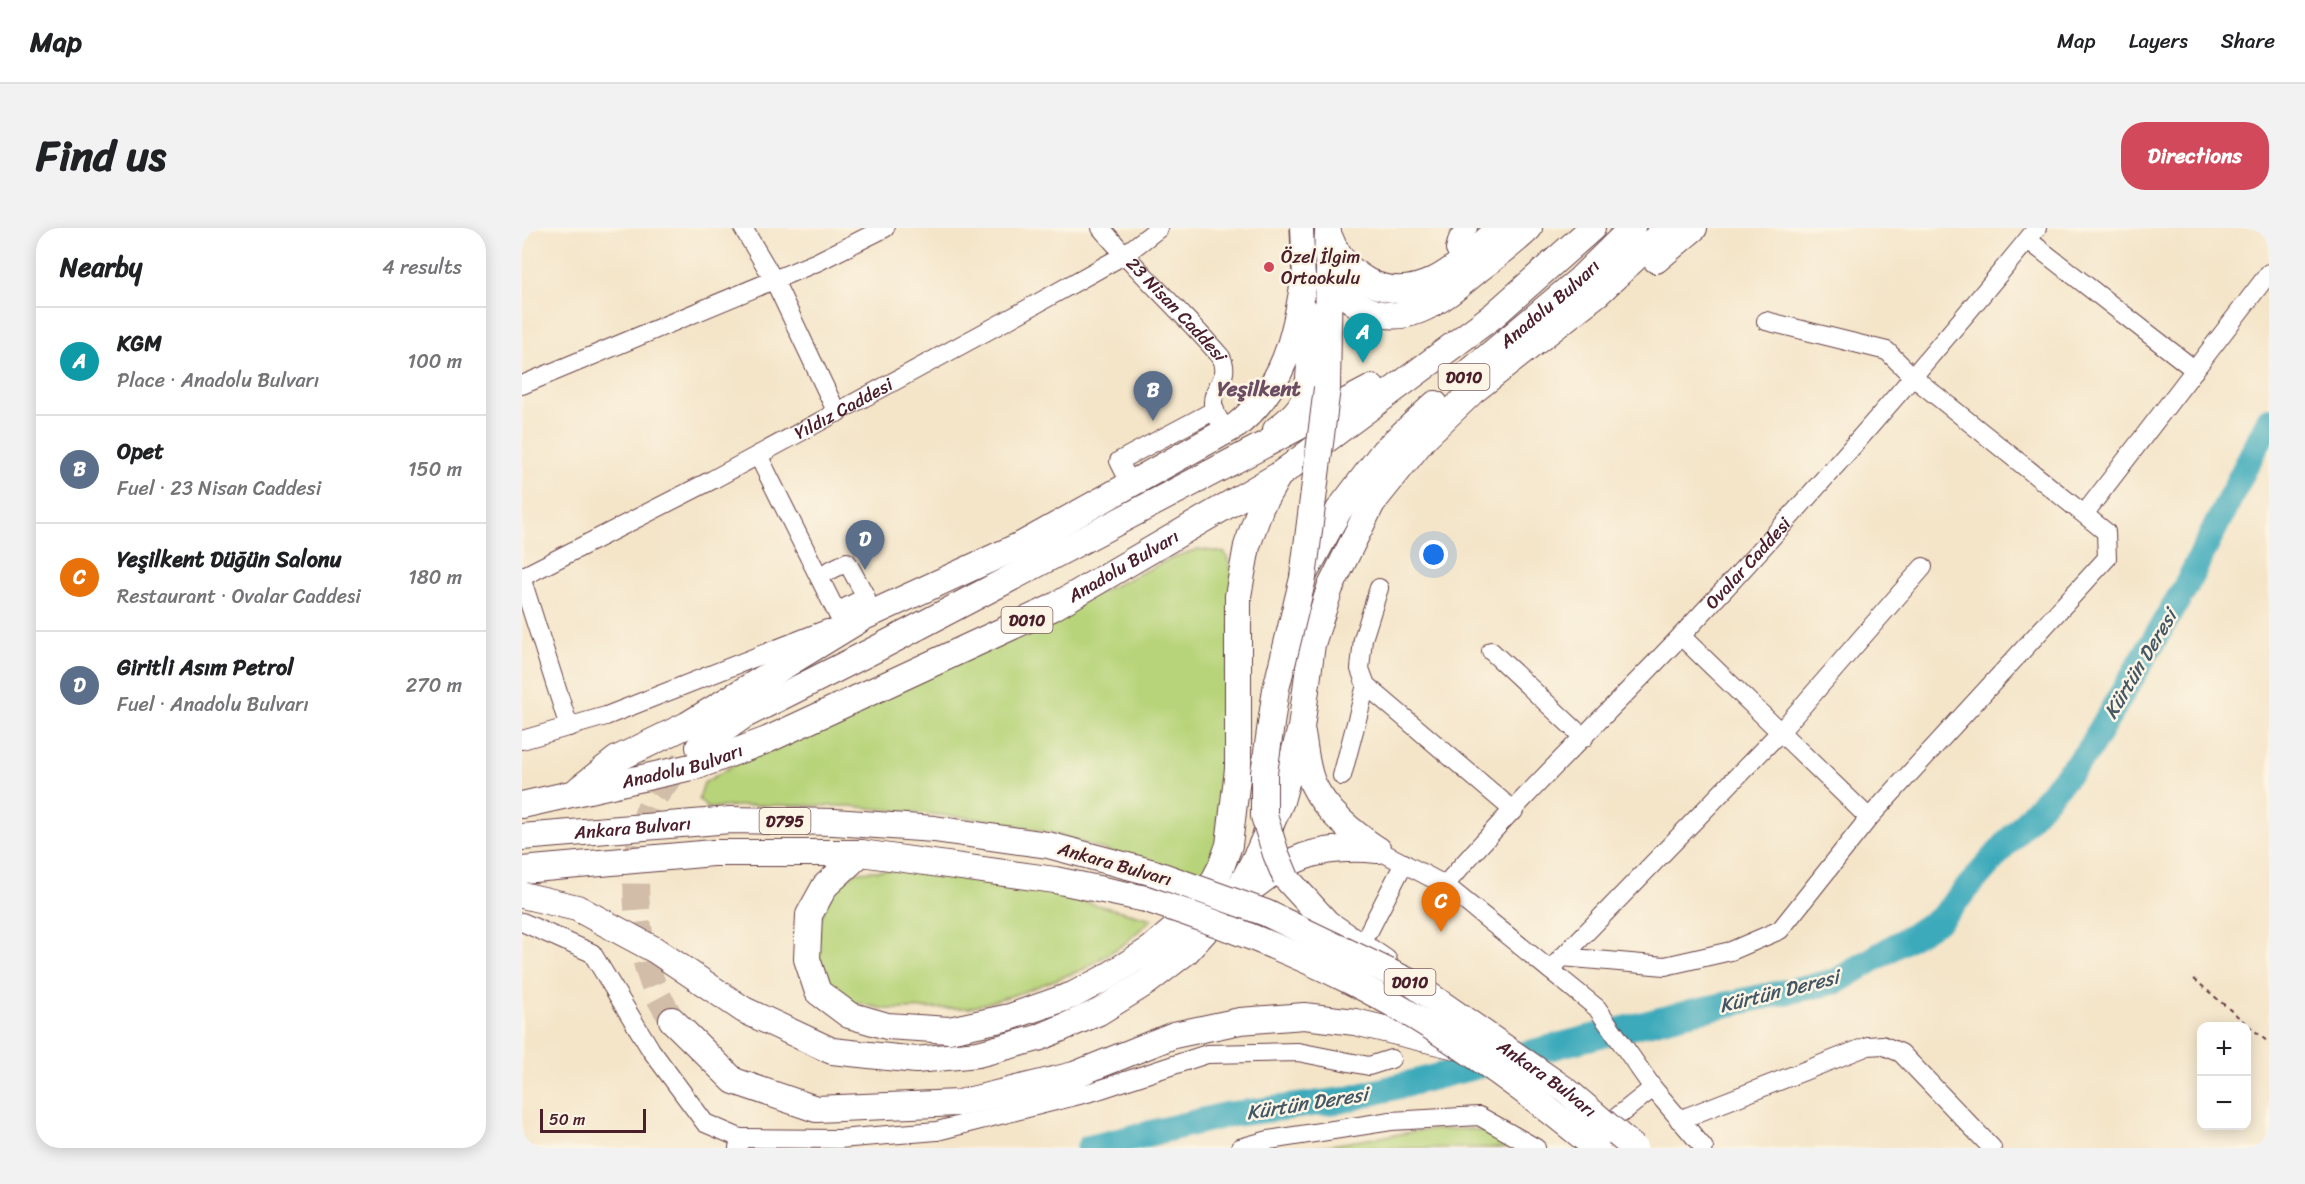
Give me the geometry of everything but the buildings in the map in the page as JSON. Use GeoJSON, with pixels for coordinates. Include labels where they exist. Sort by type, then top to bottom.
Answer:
{"type":"FeatureCollection","features":[{"type":"Feature","properties":{"kind":"highway"},"geometry":{"type":"LineString","coordinates":[[1328,230],[1334,250],[1361,277],[1381,288],[1400,290],[1419,288],[1440,277],[1500,228]]}},
{"type":"Feature","properties":{"kind":"highway"},"geometry":{"type":"LineString","coordinates":[[1329,271],[1337,289],[1369,312],[1410,314],[1440,302],[1529,228]]}},
{"type":"Feature","properties":{"kind":"highway","name":"Anadolu Bulvarı"},"geometry":{"type":"LineString","coordinates":[[522,805],[700,765],[767,740],[1052,608],[1279,475],[1479,326],[1592,228]]}},
{"type":"Feature","properties":{"kind":"highway","name":"Anadolu Bulvarı"},"geometry":{"type":"LineString","coordinates":[[1302,578],[1340,510],[1384,451],[1464,377],[1578,281],[1632,228]]}},
{"type":"Feature","properties":{"kind":"highway"},"geometry":{"type":"LineString","coordinates":[[522,895],[577,908],[655,950],[744,1010],[832,1051],[916,1060],[978,1054],[1038,1038],[1099,1012],[1147,982],[1186,952],[1216,919],[1244,880],[1281,801],[1301,728],[1312,644],[1330,588],[1372,503],[1425,436],[1473,391],[1598,292],[1667,228]]}},
{"type":"Feature","properties":{"kind":"highway"},"geometry":{"type":"LineString","coordinates":[[1598,292],[1654,261],[1694,228]]}},
{"type":"Feature","properties":{"kind":"highway"},"geometry":{"type":"LineString","coordinates":[[1328,230],[1327,388],[1302,578],[1276,689],[1264,773],[1264,816],[1286,878],[1327,922],[1410,982]]}},
{"type":"Feature","properties":{"kind":"highway"},"geometry":{"type":"LineString","coordinates":[[574,792],[617,759],[687,725],[842,621],[864,617],[1023,544],[1131,484],[1221,421],[1256,409],[1277,379],[1296,328],[1304,280]]}},
{"type":"Feature","properties":{"kind":"highway"},"geometry":{"type":"LineString","coordinates":[[1172,493],[1278,430],[1301,406],[1310,367],[1304,280]]}},
{"type":"Feature","properties":{"kind":"highway"},"geometry":{"type":"LineString","coordinates":[[699,747],[743,716],[1343,405],[1479,326]]}},
{"type":"Feature","properties":{"kind":"highway"},"geometry":{"type":"LineString","coordinates":[[861,853],[825,886],[809,915],[807,958],[818,992],[849,1015],[887,1026],[949,1030],[1010,1017],[1073,995],[1151,949],[1184,921],[1209,888],[1221,867],[1229,845],[1238,769],[1238,596],[1247,546],[1261,506],[1279,475]]}},
{"type":"Feature","properties":{"kind":"highway"},"geometry":{"type":"LineString","coordinates":[[1301,728],[1312,782],[1327,808],[1378,850]]}},
{"type":"Feature","properties":{"kind":"highway","name":"Ankara Bulvarı"},"geometry":{"type":"LineString","coordinates":[[522,837],[730,820],[834,822],[934,829],[1048,845],[1154,873],[1266,913],[1410,982],[1567,1090],[1634,1148]]}},
{"type":"Feature","properties":{"kind":"highway"},"geometry":{"type":"LineString","coordinates":[[1216,919],[1265,877],[1293,860],[1326,850],[1350,847],[1378,850]]}},
{"type":"Feature","properties":{"kind":"highway","name":"Ankara Bulvarı"},"geometry":{"type":"LineString","coordinates":[[522,870],[713,853],[861,853],[1055,880],[1146,899],[1272,945],[1351,981],[1418,1019],[1461,1047],[1499,1073],[1596,1148]]}},
{"type":"Feature","properties":{"kind":"highway"},"geometry":{"type":"LineString","coordinates":[[672,1020],[734,1081],[816,1109],[959,1103],[1074,1075],[1174,1035],[1240,1021],[1304,1016],[1355,1022],[1461,1047]]}},
{"type":"Feature","properties":{"kind":"main road"},"geometry":{"type":"LineString","coordinates":[[1302,228],[1304,280]]}},
{"type":"Feature","properties":{"kind":"street"},"geometry":{"type":"LineString","coordinates":[[743,228],[774,280],[837,412]]}},
{"type":"Feature","properties":{"kind":"street"},"geometry":{"type":"LineString","coordinates":[[522,386],[817,262],[885,228]]}},
{"type":"Feature","properties":{"kind":"street","name":"23 Nisan Caddesi"},"geometry":{"type":"LineString","coordinates":[[1101,228],[1221,357],[1225,366],[1224,375],[1215,392],[1213,404],[1221,421]]}},
{"type":"Feature","properties":{"kind":"street","name":"Yıldız Caddesi"},"geometry":{"type":"LineString","coordinates":[[522,578],[758,455],[1124,255],[1159,228]]}},
{"type":"Feature","properties":{"kind":"street"},"geometry":{"type":"LineString","coordinates":[[1462,261],[1455,249],[1458,238],[1468,228]]}},
{"type":"Feature","properties":{"kind":"street"},"geometry":{"type":"LineString","coordinates":[[2032,234],[2195,370]]}},
{"type":"Feature","properties":{"kind":"street","name":"Ovalar Caddesi"},"geometry":{"type":"LineString","coordinates":[[1445,885],[1681,636],[1913,377],[2032,234]]}},
{"type":"Feature","properties":{"kind":"street"},"geometry":{"type":"LineString","coordinates":[[2085,513],[2269,273]]}},
{"type":"Feature","properties":{"kind":"street"},"geometry":{"type":"LineString","coordinates":[[1556,964],[1665,966],[1731,951],[1780,930],[1869,818],[2108,558],[2106,532],[1913,377],[1887,351],[1766,321]]}},
{"type":"Feature","properties":{"kind":"street"},"geometry":{"type":"LineString","coordinates":[[758,455],[842,621]]}},
{"type":"Feature","properties":{"kind":"street"},"geometry":{"type":"LineString","coordinates":[[522,740],[606,716],[842,621],[866,597],[847,562],[819,576]]}},
{"type":"Feature","properties":{"kind":"street"},"geometry":{"type":"LineString","coordinates":[[1556,964],[1780,732],[1923,567]]}},
{"type":"Feature","properties":{"kind":"street"},"geometry":{"type":"LineString","coordinates":[[522,578],[569,727]]}},
{"type":"Feature","properties":{"kind":"street"},"geometry":{"type":"LineString","coordinates":[[1379,588],[1363,639],[1360,669],[1366,685],[1514,811]]}},
{"type":"Feature","properties":{"kind":"street"},"geometry":{"type":"LineString","coordinates":[[1681,636],[1869,818]]}},
{"type":"Feature","properties":{"kind":"street"},"geometry":{"type":"LineString","coordinates":[[1491,651],[1584,738]]}},
{"type":"Feature","properties":{"kind":"street"},"geometry":{"type":"LineString","coordinates":[[1342,776],[1366,685]]}},
{"type":"Feature","properties":{"kind":"street"},"geometry":{"type":"LineString","coordinates":[[1378,850],[1445,885],[1556,964],[1597,1008],[1652,1085],[1704,1148]]}},
{"type":"Feature","properties":{"kind":"street"},"geometry":{"type":"LineString","coordinates":[[1369,932],[1404,863]]}},
{"type":"Feature","properties":{"kind":"street"},"geometry":{"type":"LineString","coordinates":[[522,922],[592,953],[651,1050],[705,1123],[739,1143],[839,1139],[937,1131],[1095,1090],[1207,1054],[1298,1052],[1369,1066],[1390,1059]]}},
{"type":"Feature","properties":{"kind":"street"},"geometry":{"type":"LineString","coordinates":[[1679,1120],[1868,1046],[1882,1045],[1901,1053],[1992,1148]]}},
{"type":"Feature","properties":{"kind":"street"},"geometry":{"type":"LineString","coordinates":[[1578,1148],[1652,1085]]}},
{"type":"Feature","properties":{"kind":"street"},"geometry":{"type":"LineString","coordinates":[[1240,1148],[1269,1140],[1391,1121],[1479,1116],[1536,1148]]}},
{"type":"Feature","properties":{"kind":"path"},"geometry":{"type":"LineString","coordinates":[[2194,978],[2269,1043]]}},
{"type":"Feature","properties":{"kind":"green space"},"geometry":{"type":"Polygon","coordinates":[[[1198,549],[1225,553],[1233,572],[1224,840],[1198,880],[1052,833],[981,819],[850,806],[755,805],[707,808],[699,799],[704,783],[732,766],[1175,557],[1198,549]]]}},
{"type":"Feature","properties":{"kind":"green space"},"geometry":{"type":"Polygon","coordinates":[[[888,870],[947,874],[1006,882],[1152,919],[1124,944],[1084,969],[1020,993],[970,1008],[884,1009],[854,1002],[827,978],[817,952],[820,921],[834,888],[857,872],[888,870]]]}},
{"type":"Feature","properties":{"kind":"green space"},"geometry":{"type":"Polygon","coordinates":[[[1471,1129],[1490,1133],[1513,1148],[1313,1148],[1424,1130],[1471,1129]]]}},
{"type":"Feature","properties":{"kind":"waterway","name":"Kürtün Deresi"},"geometry":{"type":"LineString","coordinates":[[1089,1148],[1226,1115],[1344,1100],[1691,1012],[1837,981],[1940,919],[2088,751],[2186,586],[2269,420]]}},
{"type":"Feature","properties":{"kind":"tunnel"},"geometry":{"type":"LineString","coordinates":[[672,1020],[656,991],[642,947],[636,878],[641,834],[650,806],[662,786],[684,762]]}},
{"type":"Feature","properties":{"kind":"place","name":"Özel İlgim Ortaokulu"},"geometry":{"type":"Point","coordinates":[1269,267]}},
{"type":"Feature","properties":{"kind":"place","name":"KGM"},"geometry":{"type":"Point","coordinates":[1363,363]}},
{"type":"Feature","properties":{"kind":"place","name":"Opet"},"geometry":{"type":"Point","coordinates":[1153,421]}},
{"type":"Feature","properties":{"kind":"place","name":"Giritli Asım Petrol"},"geometry":{"type":"Point","coordinates":[865,570]}},
{"type":"Feature","properties":{"kind":"place","name":"Yeşilkent Düğün Salonu"},"geometry":{"type":"Point","coordinates":[1441,932]}},
{"type":"Feature","properties":{"kind":"district","name":"Yeşilkent"},"geometry":{"type":"Point","coordinates":[1259,389]}}]}
